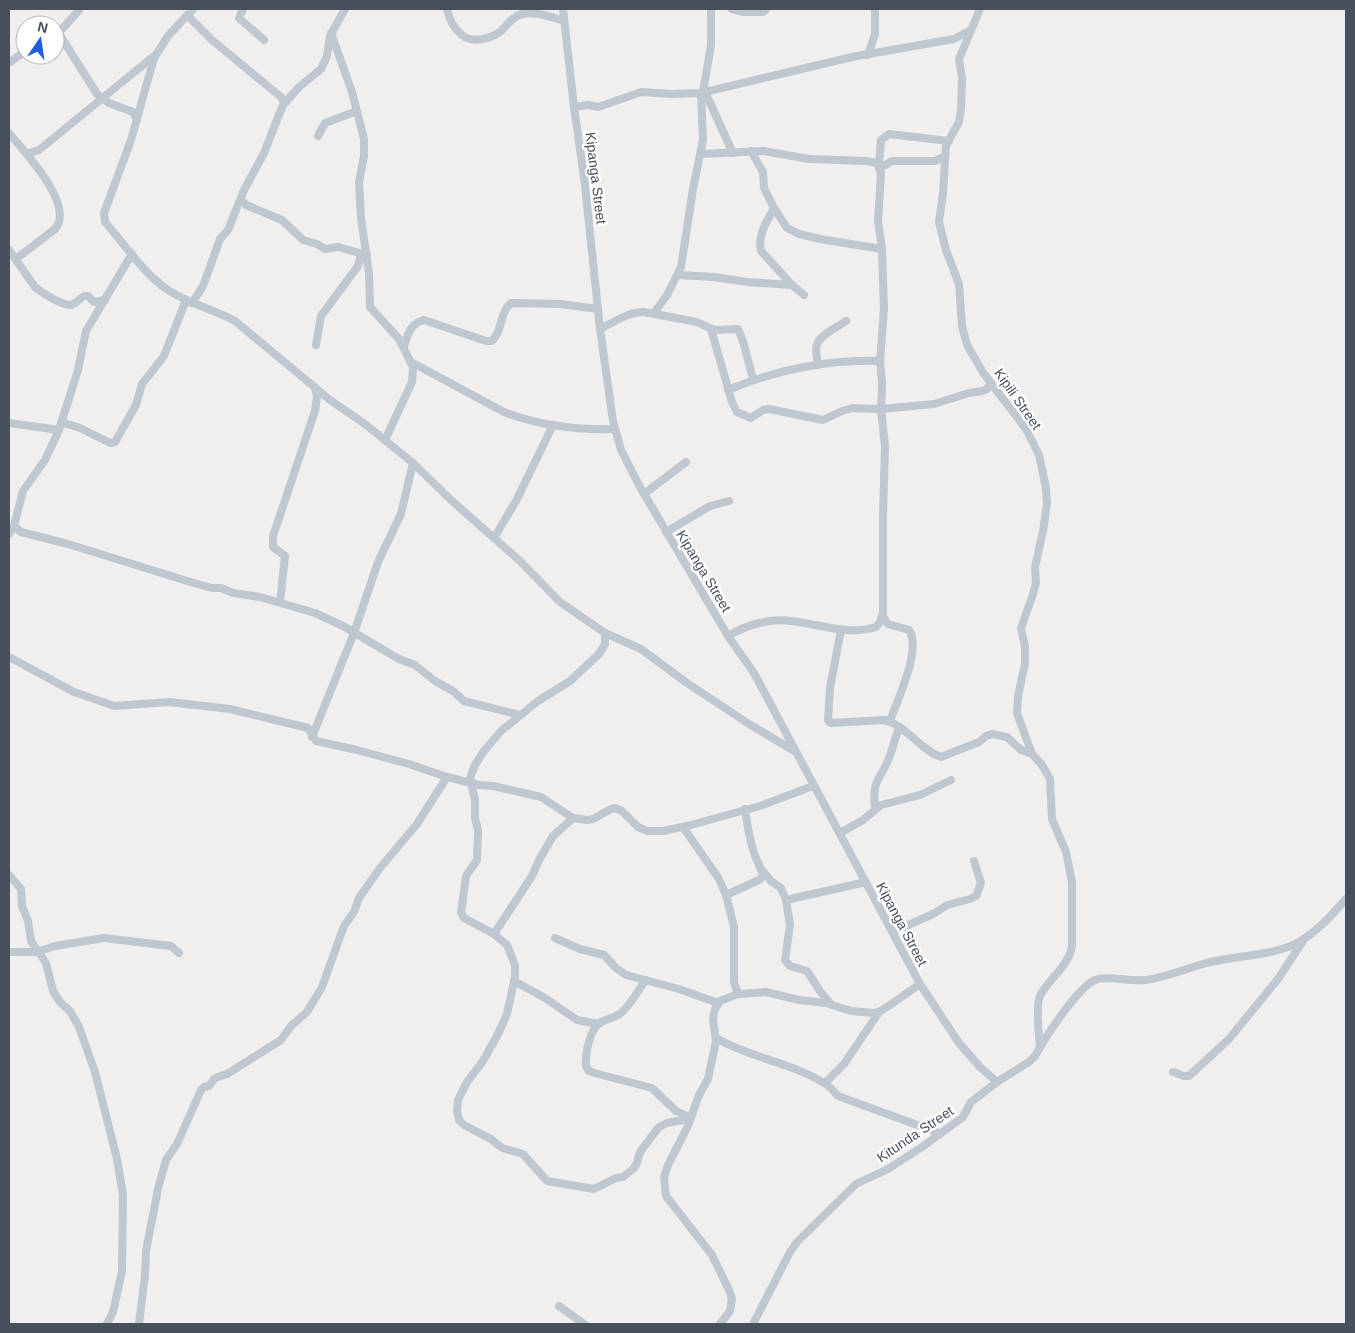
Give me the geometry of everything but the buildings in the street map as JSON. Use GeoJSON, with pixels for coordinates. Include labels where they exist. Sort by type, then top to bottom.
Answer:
{"type":"FeatureCollection","features":[{"type":"Feature","properties":{"kind":"street"},"geometry":{"type":"LineString","coordinates":[[65,24],[80,9]]}},
{"type":"Feature","properties":{"kind":"street"},"geometry":{"type":"LineString","coordinates":[[243,9],[238,18],[264,40]]}},
{"type":"Feature","properties":{"kind":"street"},"geometry":{"type":"LineString","coordinates":[[9,423],[80,428],[110,443],[115,442],[136,405],[142,384],[164,356],[189,301],[203,286],[218,243],[228,230],[264,152],[283,105],[299,87],[321,69],[327,56],[331,33],[345,9]]}},
{"type":"Feature","properties":{"kind":"street"},"geometry":{"type":"LineString","coordinates":[[447,9],[449,19],[457,31],[465,38],[474,41],[497,33],[522,14],[534,13],[564,21]]}},
{"type":"Feature","properties":{"kind":"street","name":"Kipanga Street"},"geometry":{"type":"LineString","coordinates":[[563,9],[585,185],[600,329],[615,429],[620,450],[728,636],[754,674],[920,984],[959,1043],[980,1067],[997,1082]]}},
{"type":"Feature","properties":{"kind":"street"},"geometry":{"type":"LineString","coordinates":[[654,313],[681,267],[704,132],[703,92],[711,44],[711,9]]}},
{"type":"Feature","properties":{"kind":"street"},"geometry":{"type":"LineString","coordinates":[[732,9],[754,13],[763,12],[766,9]]}},
{"type":"Feature","properties":{"kind":"street"},"geometry":{"type":"LineString","coordinates":[[868,55],[875,34],[875,9]]}},
{"type":"Feature","properties":{"kind":"street","name":"Kipili Street"},"geometry":{"type":"LineString","coordinates":[[980,9],[959,59],[962,79],[961,109],[959,122],[946,145],[944,184],[939,222],[941,234],[958,284],[962,326],[967,345],[991,383],[1030,434],[1039,455],[1046,488],[1047,504],[1043,531],[1034,568],[1036,583],[1021,630],[1025,647],[1025,664],[1018,696],[1017,713],[1032,754],[1050,778],[1052,820],[1066,852],[1073,889],[1071,952],[1038,1000],[1040,1047]]}},
{"type":"Feature","properties":{"kind":"street"},"geometry":{"type":"LineString","coordinates":[[283,105],[281,97],[212,40],[190,12],[168,36],[156,54],[128,149],[104,216],[105,222],[142,267],[164,287],[189,301],[235,321],[332,402],[366,424],[413,463],[451,500],[520,561],[560,602],[605,633],[641,648],[687,683],[748,724],[797,753]]}},
{"type":"Feature","properties":{"kind":"street"},"geometry":{"type":"LineString","coordinates":[[574,107],[588,105],[598,107],[641,92],[672,94],[703,92],[852,57],[954,39],[971,30]]}},
{"type":"Feature","properties":{"kind":"street"},"geometry":{"type":"LineString","coordinates":[[331,33],[357,110],[364,139],[364,156],[359,182],[364,254],[371,308],[404,346],[414,372],[412,382],[385,440]]}},
{"type":"Feature","properties":{"kind":"street"},"geometry":{"type":"LineString","coordinates":[[65,45],[93,89],[101,98],[133,112],[137,120]]}},
{"type":"Feature","properties":{"kind":"street"},"geometry":{"type":"LineString","coordinates":[[27,154],[38,150],[156,54]]}},
{"type":"Feature","properties":{"kind":"street"},"geometry":{"type":"LineString","coordinates":[[703,92],[733,153]]}},
{"type":"Feature","properties":{"kind":"street"},"geometry":{"type":"LineString","coordinates":[[318,136],[324,123],[357,110]]}},
{"type":"Feature","properties":{"kind":"street"},"geometry":{"type":"LineString","coordinates":[[9,133],[43,174],[51,187],[56,199],[59,221],[54,229],[16,259]]}},
{"type":"Feature","properties":{"kind":"street"},"geometry":{"type":"LineString","coordinates":[[728,636],[738,630],[771,621],[792,621],[841,630],[870,629],[876,627],[883,616],[885,446],[881,408],[882,383],[880,360],[884,309],[882,249],[878,221],[881,140],[889,134],[949,141]]}},
{"type":"Feature","properties":{"kind":"street"},"geometry":{"type":"LineString","coordinates":[[752,151],[763,172],[764,188],[784,225],[792,232],[882,249]]}},
{"type":"Feature","properties":{"kind":"street"},"geometry":{"type":"LineString","coordinates":[[701,154],[764,151],[809,159],[875,162],[880,167]]}},
{"type":"Feature","properties":{"kind":"street"},"geometry":{"type":"LineString","coordinates":[[880,167],[892,161],[936,161],[945,156]]}},
{"type":"Feature","properties":{"kind":"street"},"geometry":{"type":"LineString","coordinates":[[241,199],[246,205],[282,220],[306,242],[316,244],[325,249],[338,247],[364,254]]}},
{"type":"Feature","properties":{"kind":"street"},"geometry":{"type":"LineString","coordinates":[[774,208],[761,234],[761,251],[792,285],[804,295]]}},
{"type":"Feature","properties":{"kind":"street"},"geometry":{"type":"LineString","coordinates":[[9,250],[36,286],[52,298],[69,305],[72,305],[84,296],[88,296],[94,302],[105,300]]}},
{"type":"Feature","properties":{"kind":"street"},"geometry":{"type":"LineString","coordinates":[[9,534],[14,526],[23,491],[45,460],[60,426],[78,370],[85,335],[132,254]]}},
{"type":"Feature","properties":{"kind":"street"},"geometry":{"type":"LineString","coordinates":[[316,345],[321,316],[358,266],[364,254]]}},
{"type":"Feature","properties":{"kind":"street"},"geometry":{"type":"LineString","coordinates":[[678,275],[792,285]]}},
{"type":"Feature","properties":{"kind":"street"},"geometry":{"type":"LineString","coordinates":[[404,346],[414,323],[424,320],[486,341],[492,341],[496,337],[505,310],[511,303],[560,304],[598,310]]}},
{"type":"Feature","properties":{"kind":"street"},"geometry":{"type":"LineString","coordinates":[[600,329],[636,312],[654,313],[697,322],[711,329],[738,330],[753,379]]}},
{"type":"Feature","properties":{"kind":"street"},"geometry":{"type":"LineString","coordinates":[[818,364],[818,342],[846,321]]}},
{"type":"Feature","properties":{"kind":"street"},"geometry":{"type":"LineString","coordinates":[[711,329],[728,390],[737,412],[751,418],[763,410],[769,409],[821,420],[852,408],[934,404],[969,393],[983,391],[991,383]]}},
{"type":"Feature","properties":{"kind":"street"},"geometry":{"type":"LineString","coordinates":[[728,390],[753,379],[818,364],[880,360]]}},
{"type":"Feature","properties":{"kind":"street"},"geometry":{"type":"LineString","coordinates":[[411,362],[504,412],[519,418],[585,430],[615,429]]}},
{"type":"Feature","properties":{"kind":"street"},"geometry":{"type":"LineString","coordinates":[[280,602],[285,556],[274,549],[272,545],[284,502],[315,411],[318,397],[315,388]]}},
{"type":"Feature","properties":{"kind":"street"},"geometry":{"type":"LineString","coordinates":[[494,538],[516,501],[553,425]]}},
{"type":"Feature","properties":{"kind":"street"},"geometry":{"type":"LineString","coordinates":[[644,494],[686,462]]}},
{"type":"Feature","properties":{"kind":"street"},"geometry":{"type":"LineString","coordinates":[[312,737],[354,633],[378,562],[401,514],[413,463]]}},
{"type":"Feature","properties":{"kind":"street"},"geometry":{"type":"LineString","coordinates":[[666,532],[710,506],[729,501]]}},
{"type":"Feature","properties":{"kind":"street"},"geometry":{"type":"LineString","coordinates":[[14,526],[21,532],[68,544],[197,584],[280,602],[315,613],[343,626],[399,659],[415,665],[440,684],[453,691],[464,701],[520,715]]}},
{"type":"Feature","properties":{"kind":"street"},"geometry":{"type":"LineString","coordinates":[[883,616],[888,624],[909,630],[912,636],[912,652],[908,673],[890,721]]}},
{"type":"Feature","properties":{"kind":"street"},"geometry":{"type":"LineString","coordinates":[[841,630],[830,688],[828,721],[832,724],[856,721],[890,721],[931,753],[941,757],[979,742],[992,734],[1007,737],[1021,750],[1032,754]]}},
{"type":"Feature","properties":{"kind":"street"},"geometry":{"type":"LineString","coordinates":[[605,633],[605,644],[599,654],[570,681],[538,701],[501,731],[484,751],[470,778],[475,800],[479,837],[477,860],[465,879],[461,913],[464,918],[494,934],[507,945],[514,965],[514,981],[506,1014],[498,1034],[483,1061],[467,1082],[458,1100],[457,1111],[459,1120],[464,1125],[491,1139],[502,1148],[523,1154],[547,1181],[594,1189],[616,1178],[623,1177],[633,1169],[640,1152],[659,1127],[690,1117]]}},
{"type":"Feature","properties":{"kind":"street"},"geometry":{"type":"LineString","coordinates":[[9,656],[74,692],[114,706],[169,702],[230,709],[304,726],[308,728],[316,741],[393,760],[447,778],[540,797],[573,818],[593,819],[615,808],[622,811],[642,830],[663,831],[683,827],[760,806],[813,786]]}},
{"type":"Feature","properties":{"kind":"street"},"geometry":{"type":"LineString","coordinates":[[875,809],[875,781],[887,762],[899,728]]}},
{"type":"Feature","properties":{"kind":"street"},"geometry":{"type":"LineString","coordinates":[[138,1324],[146,1275],[146,1251],[158,1188],[166,1160],[177,1144],[201,1090],[209,1086],[216,1078],[227,1074],[260,1051],[281,1040],[307,1012],[322,987],[344,926],[354,912],[359,898],[380,868],[417,824],[447,778]]}},
{"type":"Feature","properties":{"kind":"street"},"geometry":{"type":"LineString","coordinates":[[840,833],[863,820],[875,809],[889,802],[920,795],[951,780]]}},
{"type":"Feature","properties":{"kind":"street"},"geometry":{"type":"LineString","coordinates":[[745,809],[751,844],[758,866],[781,888],[786,900],[790,925],[785,960],[790,966],[807,971],[830,1004]]}},
{"type":"Feature","properties":{"kind":"street"},"geometry":{"type":"LineString","coordinates":[[494,934],[532,876],[553,836],[573,818]]}},
{"type":"Feature","properties":{"kind":"street"},"geometry":{"type":"LineString","coordinates":[[683,827],[719,879],[726,895],[734,927],[734,982],[738,994]]}},
{"type":"Feature","properties":{"kind":"street"},"geometry":{"type":"LineString","coordinates":[[892,932],[935,913],[947,905],[976,896],[981,883],[974,861]]}},
{"type":"Feature","properties":{"kind":"street"},"geometry":{"type":"LineString","coordinates":[[726,895],[762,878],[762,870]]}},
{"type":"Feature","properties":{"kind":"street"},"geometry":{"type":"LineString","coordinates":[[9,875],[20,889],[22,906],[28,921],[31,941],[46,964],[53,991],[60,1002],[70,1011],[78,1027],[95,1072],[121,1179],[123,1195],[122,1271],[113,1312],[108,1324]]}},
{"type":"Feature","properties":{"kind":"street"},"geometry":{"type":"LineString","coordinates":[[786,900],[866,882]]}},
{"type":"Feature","properties":{"kind":"street","name":"Kitunda Street"},"geometry":{"type":"LineString","coordinates":[[753,1324],[769,1291],[798,1241],[856,1184],[888,1168],[922,1147],[963,1117],[970,1103],[997,1082],[1029,1062],[1066,1008],[1095,980],[1103,978],[1145,980],[1170,975],[1204,964],[1295,944],[1320,926],[1346,899]]}},
{"type":"Feature","properties":{"kind":"street"},"geometry":{"type":"LineString","coordinates":[[9,952],[38,952],[55,946],[104,938],[170,946],[179,954]]}},
{"type":"Feature","properties":{"kind":"street"},"geometry":{"type":"LineString","coordinates":[[555,938],[580,949],[604,955],[616,968],[626,975],[679,989],[718,1003]]}},
{"type":"Feature","properties":{"kind":"street"},"geometry":{"type":"LineString","coordinates":[[1173,1072],[1190,1076],[1229,1039],[1278,978],[1305,938]]}},
{"type":"Feature","properties":{"kind":"street"},"geometry":{"type":"LineString","coordinates":[[514,981],[545,998],[577,1020],[598,1024],[621,1014],[646,980]]}},
{"type":"Feature","properties":{"kind":"street"},"geometry":{"type":"LineString","coordinates":[[720,1324],[730,1311],[732,1300],[729,1290],[712,1255],[666,1196],[664,1190],[664,1177],[668,1165],[708,1079],[716,1038],[713,1019],[718,1003],[722,999],[738,994],[766,992],[873,1014],[879,1012],[920,984]]}},
{"type":"Feature","properties":{"kind":"street"},"geometry":{"type":"LineString","coordinates":[[825,1083],[844,1064],[879,1012]]}},
{"type":"Feature","properties":{"kind":"street"},"geometry":{"type":"LineString","coordinates":[[598,1024],[593,1033],[586,1061],[589,1071],[652,1088],[676,1111],[690,1117]]}},
{"type":"Feature","properties":{"kind":"street"},"geometry":{"type":"LineString","coordinates":[[716,1038],[740,1051],[795,1068],[825,1083],[838,1096],[939,1133]]}},
{"type":"Feature","properties":{"kind":"street"},"geometry":{"type":"LineString","coordinates":[[559,1306],[584,1324]]}}]}
